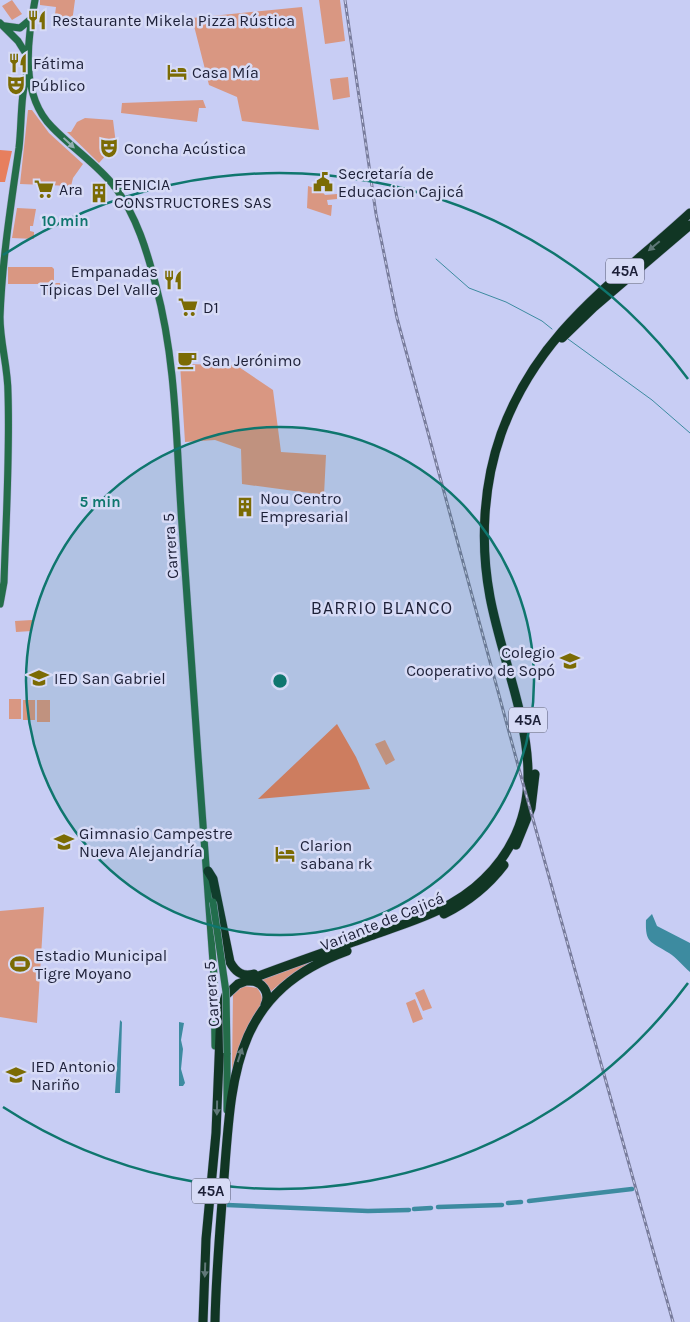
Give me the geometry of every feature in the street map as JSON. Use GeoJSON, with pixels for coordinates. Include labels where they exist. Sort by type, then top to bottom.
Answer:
{"type":"FeatureCollection","features":[{"type":"Feature","properties":{"kind":"highway","name":"Variante de Cajicá"},"geometry":{"type":"LineString","coordinates":[[218,1059],[223,1002],[232,988],[286,966],[412,922],[463,896],[497,865],[512,841],[520,823],[528,796],[528,746],[490,598],[486,569],[485,519],[489,481],[501,434],[524,384],[552,346],[590,301],[690,213]]}},
{"type":"Feature","properties":{"kind":"highway","name":"Variante de Cajicá"},"geometry":{"type":"LineString","coordinates":[[564,332],[690,225]]}},
{"type":"Feature","properties":{"kind":"highway","name":"Variante de Cajicá"},"geometry":{"type":"LineString","coordinates":[[229,1120],[240,1054],[250,1029],[264,1008],[286,983],[314,965],[431,920],[470,899],[496,875],[522,834],[533,798],[534,757],[527,716],[496,597],[490,548],[491,518],[496,478],[506,436],[528,388],[552,346]]}},
{"type":"Feature","properties":{"kind":"highway"},"geometry":{"type":"LineString","coordinates":[[207,869],[213,878],[230,962],[234,969],[244,975],[249,975],[286,966]]}},
{"type":"Feature","properties":{"kind":"highway"},"geometry":{"type":"LineString","coordinates":[[246,981],[253,980],[264,988],[267,1002],[264,1008]]}},
{"type":"Feature","properties":{"kind":"highway","name":"45A"},"geometry":{"type":"LineString","coordinates":[[203,1322],[206,1246],[216,1133],[218,1059]]}},
{"type":"Feature","properties":{"kind":"highway","name":"45A"},"geometry":{"type":"LineString","coordinates":[[215,1322],[218,1244],[229,1120]]}},
{"type":"Feature","properties":{"kind":"main road","name":"45A"},"geometry":{"type":"LineString","coordinates":[[35,0],[31,19],[29,61],[36,103],[51,126],[114,186]]}},
{"type":"Feature","properties":{"kind":"main road"},"geometry":{"type":"LineString","coordinates":[[2,24],[12,29],[20,28],[31,19]]}},
{"type":"Feature","properties":{"kind":"main road"},"geometry":{"type":"LineString","coordinates":[[0,604],[4,582],[9,438],[8,387],[0,314],[3,265],[23,105],[24,81],[29,61],[2,24]]}},
{"type":"Feature","properties":{"kind":"main road"},"geometry":{"type":"LineString","coordinates":[[23,105],[28,99],[36,103]]}},
{"type":"Feature","properties":{"kind":"main road"},"geometry":{"type":"LineString","coordinates":[[114,186],[128,185]]}},
{"type":"Feature","properties":{"kind":"main road","name":"Carrera 5"},"geometry":{"type":"LineString","coordinates":[[114,186],[139,228],[164,320],[176,416],[218,1059]]}},
{"type":"Feature","properties":{"kind":"main road","name":"Carrera 5"},"geometry":{"type":"LineString","coordinates":[[207,869],[226,985],[227,1112],[229,1120]]}},
{"type":"Feature","properties":{"kind":"shaded area"},"geometry":{"type":"Polygon","coordinates":[[[12,0],[22,14],[12,20],[2,6],[12,0]]]}},
{"type":"Feature","properties":{"kind":"shaded area"},"geometry":{"type":"Polygon","coordinates":[[[40,0],[75,0],[72,22],[58,20],[59,14],[55,14],[56,7],[40,5],[40,0]]]}},
{"type":"Feature","properties":{"kind":"shaded area"},"geometry":{"type":"Polygon","coordinates":[[[319,0],[340,0],[345,41],[325,44],[319,0]]]}},
{"type":"Feature","properties":{"kind":"shaded area"},"geometry":{"type":"Polygon","coordinates":[[[302,7],[319,130],[242,121],[237,97],[209,85],[192,18],[302,7]]]}},
{"type":"Feature","properties":{"kind":"shaded area"},"geometry":{"type":"Polygon","coordinates":[[[348,77],[350,97],[333,100],[330,79],[348,77]]]}},
{"type":"Feature","properties":{"kind":"shaded area"},"geometry":{"type":"Polygon","coordinates":[[[203,100],[206,108],[199,108],[197,122],[121,113],[122,103],[203,100]]]}},
{"type":"Feature","properties":{"kind":"shaded area"},"geometry":{"type":"Polygon","coordinates":[[[28,110],[32,110],[49,133],[83,164],[73,178],[71,186],[20,184],[28,110]]]}},
{"type":"Feature","properties":{"kind":"shaded area"},"geometry":{"type":"Polygon","coordinates":[[[85,118],[113,120],[116,144],[99,163],[67,132],[71,132],[77,122],[85,118]]]}},
{"type":"Feature","properties":{"kind":"shaded area"},"geometry":{"type":"Polygon","coordinates":[[[0,150],[12,151],[5,182],[0,182],[0,150]]]}},
{"type":"Feature","properties":{"kind":"shaded area"},"geometry":{"type":"Polygon","coordinates":[[[308,186],[321,190],[325,195],[337,194],[337,199],[327,200],[328,205],[332,205],[331,216],[307,208],[308,186]]]}},
{"type":"Feature","properties":{"kind":"shaded area"},"geometry":{"type":"Polygon","coordinates":[[[17,208],[36,209],[33,226],[30,226],[30,231],[34,232],[34,239],[12,238],[17,208]]]}},
{"type":"Feature","properties":{"kind":"shaded area"},"geometry":{"type":"Polygon","coordinates":[[[8,267],[52,267],[54,269],[54,283],[60,283],[61,295],[46,295],[45,284],[8,284],[8,267]]]}},
{"type":"Feature","properties":{"kind":"shaded area"},"geometry":{"type":"Polygon","coordinates":[[[180,364],[236,365],[273,390],[281,452],[326,455],[324,495],[242,484],[241,449],[215,440],[185,442],[180,364]]]}},
{"type":"Feature","properties":{"kind":"shaded area"},"geometry":{"type":"Polygon","coordinates":[[[32,620],[32,631],[16,632],[15,621],[32,620]]]}},
{"type":"Feature","properties":{"kind":"shaded area"},"geometry":{"type":"Polygon","coordinates":[[[9,699],[21,699],[21,719],[9,719],[9,699]]]}},
{"type":"Feature","properties":{"kind":"shaded area"},"geometry":{"type":"Polygon","coordinates":[[[23,700],[35,700],[35,720],[23,720],[23,700]]]}},
{"type":"Feature","properties":{"kind":"shaded area"},"geometry":{"type":"Polygon","coordinates":[[[37,700],[50,700],[50,722],[37,722],[37,700]]]}},
{"type":"Feature","properties":{"kind":"shaded area"},"geometry":{"type":"Polygon","coordinates":[[[337,724],[356,757],[370,789],[258,799],[337,724]]]}},
{"type":"Feature","properties":{"kind":"shaded area"},"geometry":{"type":"Polygon","coordinates":[[[385,740],[395,760],[386,765],[375,744],[385,740]]]}},
{"type":"Feature","properties":{"kind":"shaded area","name":"Estadio Municipal Tigre Moyano"},"geometry":{"type":"Polygon","coordinates":[[[44,907],[37,1023],[0,1017],[0,911],[44,907]]]}},
{"type":"Feature","properties":{"kind":"shaded area"},"geometry":{"type":"Polygon","coordinates":[[[318,959],[288,977],[270,992],[261,980],[318,959]]]}},
{"type":"Feature","properties":{"kind":"shaded area"},"geometry":{"type":"Polygon","coordinates":[[[244,986],[257,988],[262,1000],[232,1070],[233,993],[244,986]]]}},
{"type":"Feature","properties":{"kind":"shaded area"},"geometry":{"type":"Polygon","coordinates":[[[424,989],[432,1008],[423,1011],[415,993],[424,989]]]}},
{"type":"Feature","properties":{"kind":"shaded area"},"geometry":{"type":"Polygon","coordinates":[[[415,999],[423,1019],[413,1023],[406,1003],[415,999]]]}},
{"type":"Feature","properties":{"kind":"water"},"geometry":{"type":"Polygon","coordinates":[[[652,914],[657,926],[690,943],[690,972],[675,957],[648,938],[646,920],[652,914]]]}},
{"type":"Feature","properties":{"kind":"water"},"geometry":{"type":"Polygon","coordinates":[[[120,1020],[122,1022],[120,1093],[115,1093],[120,1020]]]}},
{"type":"Feature","properties":{"kind":"water"},"geometry":{"type":"Polygon","coordinates":[[[179,1022],[184,1023],[181,1040],[183,1049],[181,1069],[185,1083],[183,1086],[179,1086],[179,1022]]]}},
{"type":"Feature","properties":{"kind":"waterway"},"geometry":{"type":"LineString","coordinates":[[436,259],[469,288],[506,302],[542,321],[552,329]]}},
{"type":"Feature","properties":{"kind":"waterway"},"geometry":{"type":"LineString","coordinates":[[568,339],[652,400],[690,433]]}},
{"type":"Feature","properties":{"kind":"waterway"},"geometry":{"type":"LineString","coordinates":[[529,1201],[632,1189]]}},
{"type":"Feature","properties":{"kind":"waterway"},"geometry":{"type":"LineString","coordinates":[[508,1203],[521,1202]]}},
{"type":"Feature","properties":{"kind":"waterway"},"geometry":{"type":"LineString","coordinates":[[227,1205],[368,1211],[409,1210]]}},
{"type":"Feature","properties":{"kind":"waterway"},"geometry":{"type":"LineString","coordinates":[[438,1207],[502,1205]]}},
{"type":"Feature","properties":{"kind":"waterway"},"geometry":{"type":"LineString","coordinates":[[414,1209],[431,1208]]}},
{"type":"Feature","properties":{"kind":"railway"},"geometry":{"type":"LineString","coordinates":[[345,0],[376,214],[397,318],[519,769],[673,1322]]}},
{"type":"Feature","properties":{"kind":"place","name":"Restaurante Mikela Pizza Rústica"},"geometry":{"type":"Point","coordinates":[37,20]}},
{"type":"Feature","properties":{"kind":"place","name":"Fátima"},"geometry":{"type":"Point","coordinates":[18,63]}},
{"type":"Feature","properties":{"kind":"place","name":"Casa Mía"},"geometry":{"type":"Point","coordinates":[177,72]}},
{"type":"Feature","properties":{"kind":"place","name":"Público"},"geometry":{"type":"Point","coordinates":[16,85]}},
{"type":"Feature","properties":{"kind":"place","name":"Concha Acústica"},"geometry":{"type":"Point","coordinates":[109,148]}},
{"type":"Feature","properties":{"kind":"place","name":"Secretaría de Educacion Cajicá"},"geometry":{"type":"Point","coordinates":[323,182]}},
{"type":"Feature","properties":{"kind":"place","name":"Ara"},"geometry":{"type":"Point","coordinates":[44,189]}},
{"type":"Feature","properties":{"kind":"place","name":"FENICIA CONSTRUCTORES SAS"},"geometry":{"type":"Point","coordinates":[99,193]}},
{"type":"Feature","properties":{"kind":"place","name":"Empanadas Típicas Del Valle"},"geometry":{"type":"Point","coordinates":[173,280]}},
{"type":"Feature","properties":{"kind":"place","name":"D1"},"geometry":{"type":"Point","coordinates":[188,307]}},
{"type":"Feature","properties":{"kind":"place","name":"San Jerónimo"},"geometry":{"type":"Point","coordinates":[187,360]}},
{"type":"Feature","properties":{"kind":"place","name":"Nou Centro Empresarial"},"geometry":{"type":"Point","coordinates":[245,507]}},
{"type":"Feature","properties":{"kind":"place","name":"Colegio Cooperativo de Sopó"},"geometry":{"type":"Point","coordinates":[570,661]}},
{"type":"Feature","properties":{"kind":"place","name":"IED San Gabriel"},"geometry":{"type":"Point","coordinates":[39,678]}},
{"type":"Feature","properties":{"kind":"place","name":"Gimnasio Campestre Nueva Alejandría"},"geometry":{"type":"Point","coordinates":[64,842]}},
{"type":"Feature","properties":{"kind":"place","name":"Clarion sabana rk"},"geometry":{"type":"Point","coordinates":[285,854]}},
{"type":"Feature","properties":{"kind":"place","name":"Estadio Municipal Tigre Moyano"},"geometry":{"type":"Point","coordinates":[20,964]}},
{"type":"Feature","properties":{"kind":"place","name":"IED Antonio Nariño"},"geometry":{"type":"Point","coordinates":[16,1075]}},
{"type":"Feature","properties":{"kind":"district","name":"BARRIO BLANCO"},"geometry":{"type":"Point","coordinates":[382,608]}}]}
